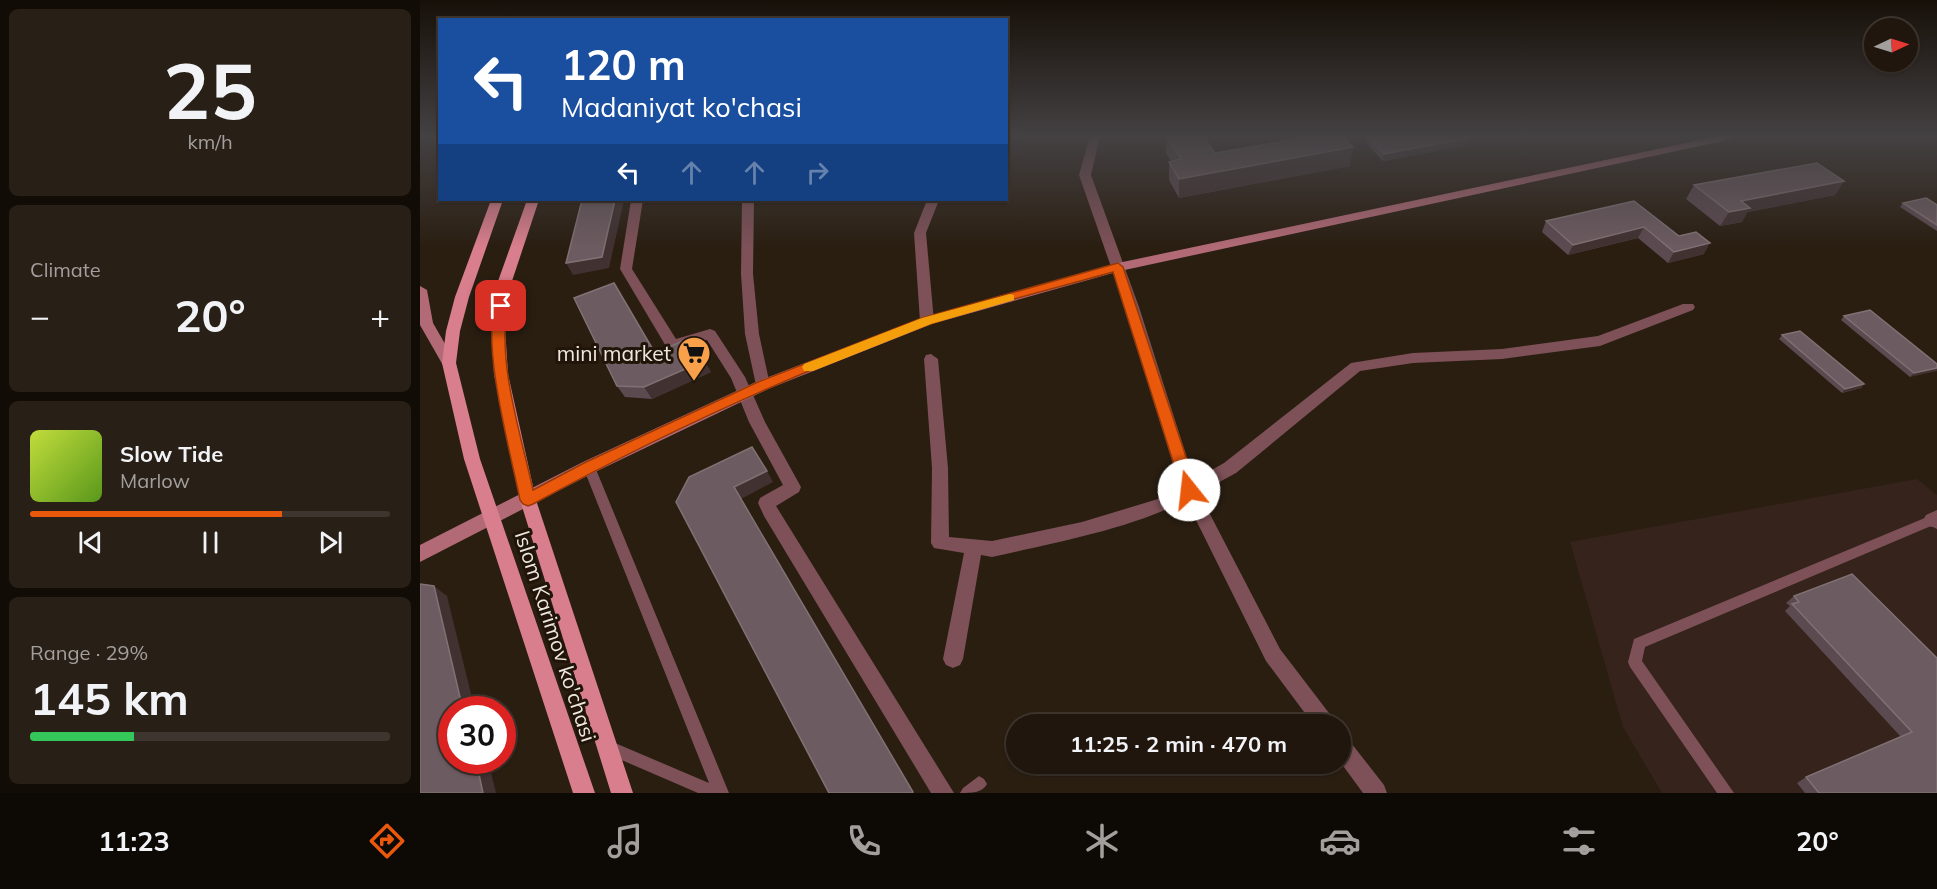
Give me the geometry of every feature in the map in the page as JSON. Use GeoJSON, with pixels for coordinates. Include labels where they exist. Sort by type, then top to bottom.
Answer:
{"type":"FeatureCollection","features":[{"type":"Feature","properties":{"kind":"main road"},"geometry":{"type":"LineString","coordinates":[[449,363],[453,331],[462,297],[497,201]]}},
{"type":"Feature","properties":{"kind":"main road","name":"Islom Karimov ko'chasi"},"geometry":{"type":"LineString","coordinates":[[533,201],[504,284],[498,328],[501,374],[528,500],[622,793]]}},
{"type":"Feature","properties":{"kind":"main road","name":"Islom Karimov ko'chasi"},"geometry":{"type":"LineString","coordinates":[[449,363],[472,459],[585,793]]}},
{"type":"Feature","properties":{"kind":"street"},"geometry":{"type":"LineString","coordinates":[[1086,173],[1189,490],[1273,655],[1317,714]]}},
{"type":"Feature","properties":{"kind":"street"},"geometry":{"type":"LineString","coordinates":[[420,554],[589,467],[755,389],[927,321],[1118,267],[1559,173]]}},
{"type":"Feature","properties":{"kind":"street"},"geometry":{"type":"LineString","coordinates":[[637,201],[626,269],[672,345],[710,334],[755,389]]}},
{"type":"Feature","properties":{"kind":"street"},"geometry":{"type":"LineString","coordinates":[[748,201],[747,274],[758,422],[793,487],[766,503],[943,793]]}},
{"type":"Feature","properties":{"kind":"street"},"geometry":{"type":"LineString","coordinates":[[927,321],[920,233],[933,201]]}},
{"type":"Feature","properties":{"kind":"street","name":"Islom Karimov ko'chasi"},"geometry":{"type":"LineString","coordinates":[[420,290],[426,322],[449,363]]}},
{"type":"Feature","properties":{"kind":"street"},"geometry":{"type":"LineString","coordinates":[[931,359],[940,468],[940,543],[992,549],[1082,529],[1163,504],[1230,468],[1356,367],[1413,358],[1502,354],[1600,341],[1688,307]]}},
{"type":"Feature","properties":{"kind":"street"},"geometry":{"type":"LineString","coordinates":[[953,659],[974,547]]}},
{"type":"Feature","properties":{"kind":"street"},"geometry":{"type":"LineString","coordinates":[[1351,759],[1376,793]]}},
{"type":"Feature","properties":{"kind":"lane"},"geometry":{"type":"LineString","coordinates":[[589,467],[721,793]]}},
{"type":"Feature","properties":{"kind":"lane"},"geometry":{"type":"LineString","coordinates":[[1726,793],[1635,662],[1640,643],[1935,520]]}},
{"type":"Feature","properties":{"kind":"lane"},"geometry":{"type":"LineString","coordinates":[[606,747],[716,793]]}},
{"type":"Feature","properties":{"kind":"shaded area"},"geometry":{"type":"Polygon","coordinates":[[[1917,479],[1937,495],[1937,793],[1662,793],[1623,727],[1570,542],[1917,479]]]}},
{"type":"Feature","properties":{"kind":"building"},"geometry":{"type":"Polygon","coordinates":[[[1175,173],[1212,173],[1179,179],[1175,173]]]}},
{"type":"Feature","properties":{"kind":"building"},"geometry":{"type":"Polygon","coordinates":[[[1761,173],[1832,173],[1844,181],[1741,201],[1750,208],[1729,212],[1694,185],[1761,173]]]}},
{"type":"Feature","properties":{"kind":"building"},"geometry":{"type":"Polygon","coordinates":[[[1926,198],[1937,205],[1937,225],[1903,203],[1926,198]]]}},
{"type":"Feature","properties":{"kind":"building"},"geometry":{"type":"Polygon","coordinates":[[[582,201],[615,201],[602,257],[566,263],[582,201]]]}},
{"type":"Feature","properties":{"kind":"building"},"geometry":{"type":"Polygon","coordinates":[[[1634,201],[1679,236],[1696,232],[1710,243],[1674,252],[1644,227],[1573,245],[1546,221],[1634,201]]]}},
{"type":"Feature","properties":{"kind":"building"},"geometry":{"type":"Polygon","coordinates":[[[614,283],[655,353],[690,338],[704,361],[644,387],[617,386],[574,298],[614,283]]]}},
{"type":"Feature","properties":{"kind":"building"},"geometry":{"type":"Polygon","coordinates":[[[1870,310],[1937,364],[1937,368],[1914,373],[1844,316],[1870,310]]]}},
{"type":"Feature","properties":{"kind":"building"},"geometry":{"type":"Polygon","coordinates":[[[1800,331],[1864,384],[1845,389],[1782,335],[1800,331]]]}},
{"type":"Feature","properties":{"kind":"building"},"geometry":{"type":"Polygon","coordinates":[[[752,447],[767,471],[734,487],[913,792],[911,793],[829,793],[676,502],[689,477],[752,447]]]}},
{"type":"Feature","properties":{"kind":"building"},"geometry":{"type":"Polygon","coordinates":[[[1852,574],[1937,658],[1937,793],[1819,793],[1806,777],[1912,732],[1792,604],[1799,602],[1794,596],[1852,574]]]}},
{"type":"Feature","properties":{"kind":"building"},"geometry":{"type":"Polygon","coordinates":[[[420,584],[434,586],[460,696],[438,696],[438,774],[479,774],[483,793],[420,793],[420,584]]]}},
{"type":"Feature","properties":{"kind":"slow traffic"},"geometry":{"type":"LineString","coordinates":[[809,367],[927,321],[1010,298]]}},
{"type":"Feature","properties":{"kind":"place","name":"mini market"},"geometry":{"type":"Point","coordinates":[694,382]}},
{"type":"Feature","properties":{"kind":"route"},"geometry":{"type":"LineString","coordinates":[[501,306],[498,328],[501,374],[528,500],[589,467],[763,385],[927,321],[1118,267],[1169,421],[1189,490]]}}]}
